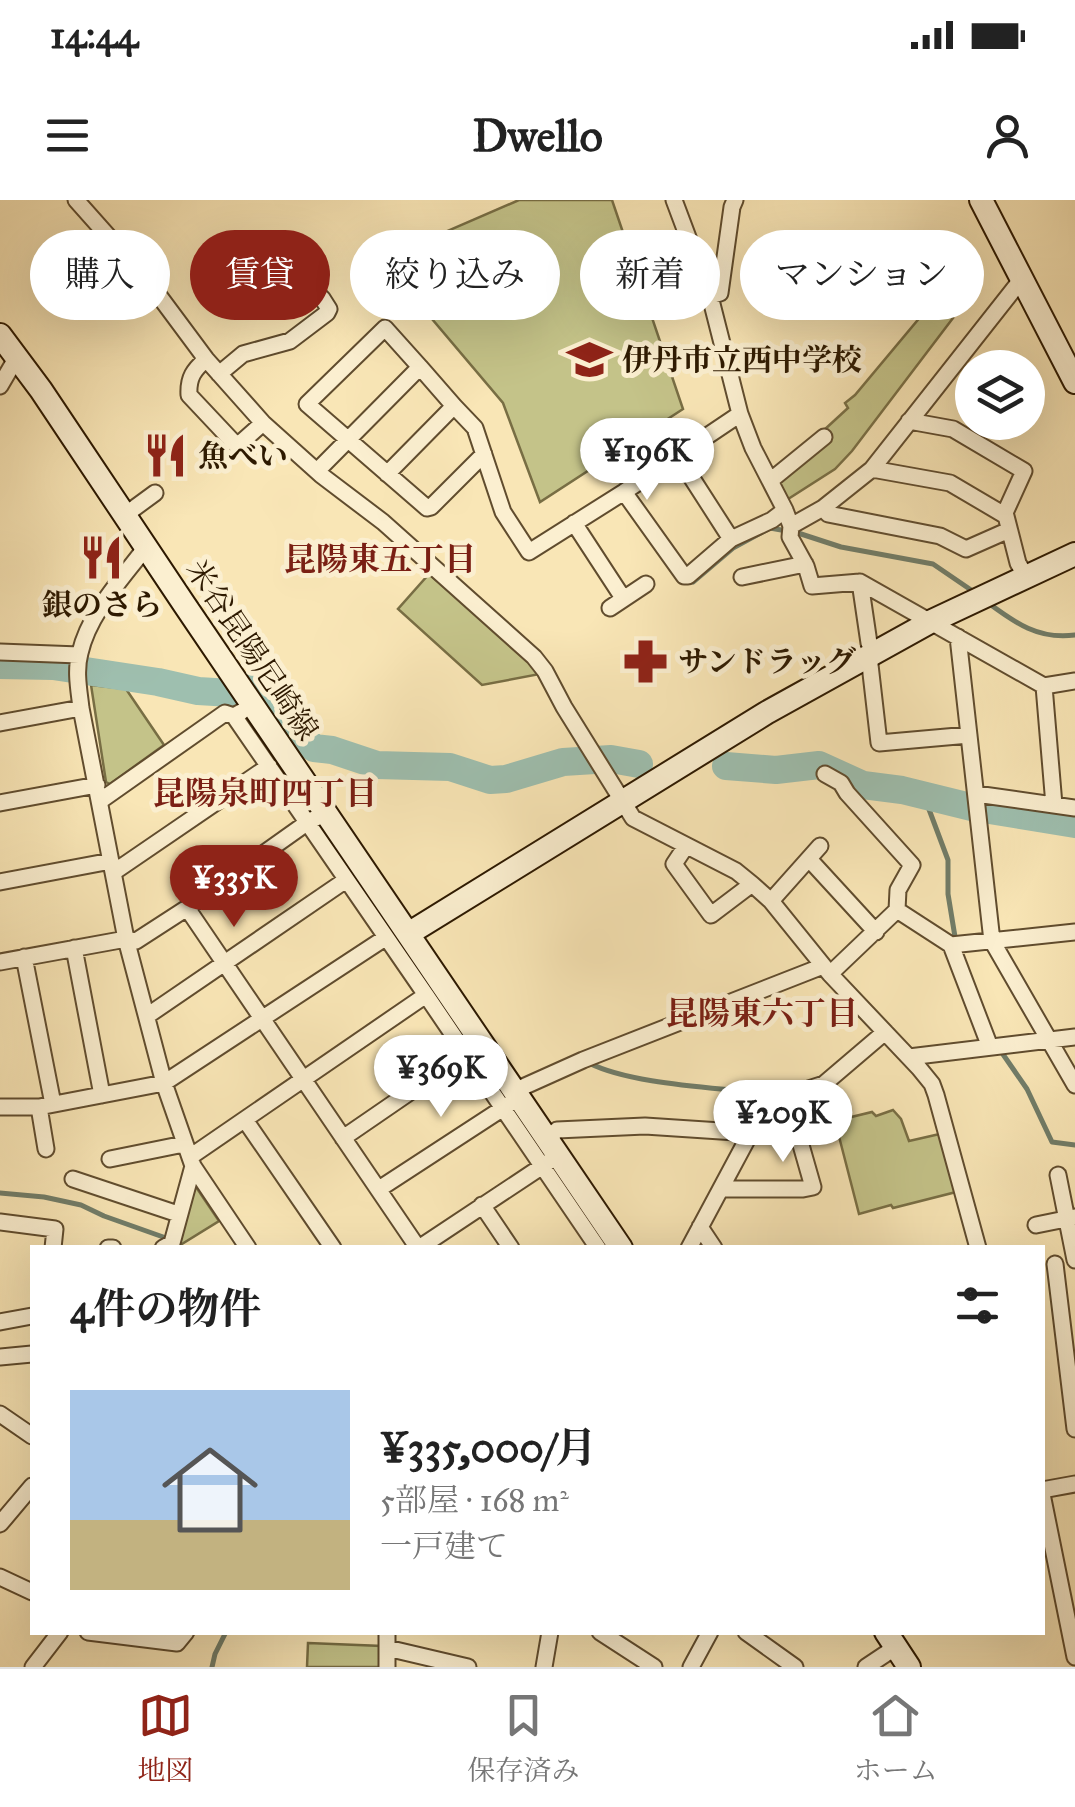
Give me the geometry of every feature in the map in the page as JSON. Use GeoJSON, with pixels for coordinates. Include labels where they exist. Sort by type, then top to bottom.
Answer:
{"type":"FeatureCollection","features":[{"type":"Feature","properties":{"kind":"main road"},"geometry":{"type":"LineString","coordinates":[[981,200],[1075,382]]}},
{"type":"Feature","properties":{"kind":"main road","name":"米谷昆陽尼崎線"},"geometry":{"type":"LineString","coordinates":[[0,335],[42,390],[146,547],[396,936],[549,1154],[619,1245]]}},
{"type":"Feature","properties":{"kind":"main road"},"geometry":{"type":"LineString","coordinates":[[396,936],[766,713],[932,621],[1075,554]]}},
{"type":"Feature","properties":{"kind":"main road"},"geometry":{"type":"LineString","coordinates":[[891,1640],[910,1667]]}},
{"type":"Feature","properties":{"kind":"street"},"geometry":{"type":"LineString","coordinates":[[76,200],[148,282],[206,359],[264,423],[317,472],[383,522],[534,657],[633,818],[736,871],[752,884],[771,901],[826,970],[910,1058],[936,1096],[977,1245]]}},
{"type":"Feature","properties":{"kind":"street"},"geometry":{"type":"LineString","coordinates":[[674,200],[685,230]]}},
{"type":"Feature","properties":{"kind":"street"},"geometry":{"type":"LineString","coordinates":[[720,292],[734,231],[735,200]]}},
{"type":"Feature","properties":{"kind":"street"},"geometry":{"type":"LineString","coordinates":[[624,492],[684,576],[731,539],[772,520],[824,508],[872,469],[1021,280]]}},
{"type":"Feature","properties":{"kind":"street"},"geometry":{"type":"LineString","coordinates":[[219,374],[243,354],[290,341],[318,320]]}},
{"type":"Feature","properties":{"kind":"street"},"geometry":{"type":"LineString","coordinates":[[716,320],[752,448],[788,518],[790,537],[812,586],[860,582],[1044,686],[1075,681]]}},
{"type":"Feature","properties":{"kind":"street"},"geometry":{"type":"LineString","coordinates":[[484,454],[427,508],[307,404],[384,328],[475,428],[484,454],[504,512],[528,552],[740,414]]}},
{"type":"Feature","properties":{"kind":"street"},"geometry":{"type":"LineString","coordinates":[[0,386],[17,357]]}},
{"type":"Feature","properties":{"kind":"street"},"geometry":{"type":"LineString","coordinates":[[206,359],[192,370],[188,394],[238,446],[264,423]]}},
{"type":"Feature","properties":{"kind":"street"},"geometry":{"type":"LineString","coordinates":[[317,472],[420,368]]}},
{"type":"Feature","properties":{"kind":"street"},"geometry":{"type":"LineString","coordinates":[[387,474],[454,406]]}},
{"type":"Feature","properties":{"kind":"street"},"geometry":{"type":"LineString","coordinates":[[824,508],[828,514],[940,536],[966,550],[1006,522],[1024,471],[953,429],[909,421]]}},
{"type":"Feature","properties":{"kind":"street"},"geometry":{"type":"LineString","coordinates":[[770,480],[824,437]]}},
{"type":"Feature","properties":{"kind":"street"},"geometry":{"type":"LineString","coordinates":[[677,455],[731,539]]}},
{"type":"Feature","properties":{"kind":"street"},"geometry":{"type":"LineString","coordinates":[[872,469],[950,483],[1006,522],[1026,577]]}},
{"type":"Feature","properties":{"kind":"street"},"geometry":{"type":"LineString","coordinates":[[124,515],[155,493]]}},
{"type":"Feature","properties":{"kind":"street"},"geometry":{"type":"LineString","coordinates":[[574,523],[616,603],[646,584]]}},
{"type":"Feature","properties":{"kind":"street"},"geometry":{"type":"LineString","coordinates":[[146,547],[86,632],[78,665],[82,708],[126,939],[164,1084],[189,1156],[246,1245]]}},
{"type":"Feature","properties":{"kind":"street"},"geometry":{"type":"LineString","coordinates":[[742,577],[805,564]]}},
{"type":"Feature","properties":{"kind":"street"},"geometry":{"type":"LineString","coordinates":[[860,582],[879,743],[969,735]]}},
{"type":"Feature","properties":{"kind":"street"},"geometry":{"type":"LineString","coordinates":[[958,637],[992,941],[1075,1085]]}},
{"type":"Feature","properties":{"kind":"street"},"geometry":{"type":"LineString","coordinates":[[0,652],[78,665]]}},
{"type":"Feature","properties":{"kind":"street"},"geometry":{"type":"LineString","coordinates":[[1044,686],[1054,805]]}},
{"type":"Feature","properties":{"kind":"street"},"geometry":{"type":"LineString","coordinates":[[0,803],[99,793],[244,701],[269,766],[317,818],[346,880],[396,936],[426,996],[474,1048],[343,1138]]}},
{"type":"Feature","properties":{"kind":"street"},"geometry":{"type":"LineString","coordinates":[[0,723],[82,708]]}},
{"type":"Feature","properties":{"kind":"street"},"geometry":{"type":"LineString","coordinates":[[0,882],[112,867],[269,766]]}},
{"type":"Feature","properties":{"kind":"street"},"geometry":{"type":"LineString","coordinates":[[379,1189],[512,1099],[583,1060],[826,970],[876,932],[897,910],[898,890],[912,865],[841,783],[825,774]]}},
{"type":"Feature","properties":{"kind":"street"},"geometry":{"type":"LineString","coordinates":[[977,803],[1075,808]]}},
{"type":"Feature","properties":{"kind":"street"},"geometry":{"type":"LineString","coordinates":[[0,962],[126,939],[136,941],[317,818]]}},
{"type":"Feature","properties":{"kind":"street"},"geometry":{"type":"LineString","coordinates":[[686,846],[674,864],[712,915],[752,884]]}},
{"type":"Feature","properties":{"kind":"street"},"geometry":{"type":"LineString","coordinates":[[771,901],[815,852],[876,932]]}},
{"type":"Feature","properties":{"kind":"street"},"geometry":{"type":"LineString","coordinates":[[147,1016],[346,880]]}},
{"type":"Feature","properties":{"kind":"street"},"geometry":{"type":"LineString","coordinates":[[187,908],[417,1245]]}},
{"type":"Feature","properties":{"kind":"street"},"geometry":{"type":"LineString","coordinates":[[897,910],[951,945],[990,1047]]}},
{"type":"Feature","properties":{"kind":"street"},"geometry":{"type":"LineString","coordinates":[[951,945],[1075,932]]}},
{"type":"Feature","properties":{"kind":"street"},"geometry":{"type":"LineString","coordinates":[[0,1108],[46,1106],[164,1084],[396,936]]}},
{"type":"Feature","properties":{"kind":"street"},"geometry":{"type":"LineString","coordinates":[[74,948],[102,1095]]}},
{"type":"Feature","properties":{"kind":"street"},"geometry":{"type":"LineString","coordinates":[[24,957],[46,1106],[46,1148]]}},
{"type":"Feature","properties":{"kind":"street"},"geometry":{"type":"LineString","coordinates":[[110,1160],[189,1156],[426,996]]}},
{"type":"Feature","properties":{"kind":"street"},"geometry":{"type":"LineString","coordinates":[[691,1245],[758,1119],[758,1093],[787,1096],[824,1084],[885,1032]]}},
{"type":"Feature","properties":{"kind":"street"},"geometry":{"type":"LineString","coordinates":[[910,1058],[1075,1037]]}},
{"type":"Feature","properties":{"kind":"street"},"geometry":{"type":"LineString","coordinates":[[721,1189],[813,1187],[787,1096]]}},
{"type":"Feature","properties":{"kind":"street"},"geometry":{"type":"LineString","coordinates":[[245,1120],[331,1245]]}},
{"type":"Feature","properties":{"kind":"street"},"geometry":{"type":"LineString","coordinates":[[424,1245],[549,1154],[557,1130],[622,1126],[751,1133]]}},
{"type":"Feature","properties":{"kind":"street"},"geometry":{"type":"LineString","coordinates":[[549,1154],[596,1245]]}},
{"type":"Feature","properties":{"kind":"street"},"geometry":{"type":"LineString","coordinates":[[168,1245],[172,1243],[189,1156]]}},
{"type":"Feature","properties":{"kind":"street"},"geometry":{"type":"LineString","coordinates":[[1058,1174],[1071,1218],[1075,1261],[1049,1264],[1075,1430]]}},
{"type":"Feature","properties":{"kind":"street"},"geometry":{"type":"LineString","coordinates":[[73,1179],[178,1214]]}},
{"type":"Feature","properties":{"kind":"street"},"geometry":{"type":"LineString","coordinates":[[482,1206],[509,1245]]}},
{"type":"Feature","properties":{"kind":"street"},"geometry":{"type":"LineString","coordinates":[[1036,1225],[1071,1218]]}},
{"type":"Feature","properties":{"kind":"street"},"geometry":{"type":"LineString","coordinates":[[0,1222],[55,1229],[53,1245]]}},
{"type":"Feature","properties":{"kind":"street"},"geometry":{"type":"LineString","coordinates":[[700,1227],[712,1245]]}},
{"type":"Feature","properties":{"kind":"street"},"geometry":{"type":"LineString","coordinates":[[0,1322],[30,1316]]}},
{"type":"Feature","properties":{"kind":"street"},"geometry":{"type":"LineString","coordinates":[[0,1357],[30,1354]]}},
{"type":"Feature","properties":{"kind":"street"},"geometry":{"type":"LineString","coordinates":[[0,1414],[30,1435]]}},
{"type":"Feature","properties":{"kind":"street"},"geometry":{"type":"LineString","coordinates":[[1045,1491],[1075,1484]]}},
{"type":"Feature","properties":{"kind":"street"},"geometry":{"type":"LineString","coordinates":[[0,1524],[30,1488]]}},
{"type":"Feature","properties":{"kind":"street"},"geometry":{"type":"LineString","coordinates":[[1045,1506],[1071,1618],[1075,1656]]}},
{"type":"Feature","properties":{"kind":"street"},"geometry":{"type":"LineString","coordinates":[[0,1577],[30,1591]]}},
{"type":"Feature","properties":{"kind":"street"},"geometry":{"type":"LineString","coordinates":[[1045,1586],[1062,1582]]}},
{"type":"Feature","properties":{"kind":"street"},"geometry":{"type":"LineString","coordinates":[[38,1664],[58,1635]]}},
{"type":"Feature","properties":{"kind":"street"},"geometry":{"type":"LineString","coordinates":[[113,1635],[178,1643],[184,1635]]}},
{"type":"Feature","properties":{"kind":"street"},"geometry":{"type":"LineString","coordinates":[[544,1667],[547,1635]]}},
{"type":"Feature","properties":{"kind":"street"},"geometry":{"type":"LineString","coordinates":[[604,1635],[651,1666]]}},
{"type":"Feature","properties":{"kind":"street"},"geometry":{"type":"LineString","coordinates":[[691,1667],[708,1635]]}},
{"type":"Feature","properties":{"kind":"street"},"geometry":{"type":"LineString","coordinates":[[750,1635],[796,1667]]}},
{"type":"Feature","properties":{"kind":"street"},"geometry":{"type":"LineString","coordinates":[[386,1667],[387,1640],[468,1667]]}},
{"type":"Feature","properties":{"kind":"street"},"geometry":{"type":"LineString","coordinates":[[866,1667],[891,1640]]}},
{"type":"Feature","properties":{"kind":"shaded area"},"geometry":{"type":"Polygon","coordinates":[[[519,200],[612,200],[622,230],[580,230],[580,320],[653,320],[683,409],[540,502],[503,403],[433,320],[560,320],[560,230],[450,230],[519,200]]]}},
{"type":"Feature","properties":{"kind":"shaded area"},"geometry":{"type":"Polygon","coordinates":[[[918,320],[951,320],[852,451],[835,469],[785,501],[774,481],[848,408],[845,403],[918,320]]]}},
{"type":"Feature","properties":{"kind":"shaded area"},"geometry":{"type":"Polygon","coordinates":[[[429,574],[525,655],[540,674],[482,685],[398,609],[429,574]]]}},
{"type":"Feature","properties":{"kind":"shaded area"},"geometry":{"type":"Polygon","coordinates":[[[91,685],[126,689],[164,745],[110,784],[106,782],[91,685]]]}},
{"type":"Feature","properties":{"kind":"shaded area"},"geometry":{"type":"Polygon","coordinates":[[[893,1110],[909,1141],[944,1133],[960,1191],[859,1214],[835,1121],[893,1110]]]}},
{"type":"Feature","properties":{"kind":"shaded area"},"geometry":{"type":"Polygon","coordinates":[[[194,1184],[219,1221],[178,1245],[194,1184]]]}},
{"type":"Feature","properties":{"kind":"shaded area"},"geometry":{"type":"Polygon","coordinates":[[[308,1643],[382,1646],[381,1667],[307,1667],[308,1643]]]}},
{"type":"Feature","properties":{"kind":"waterway"},"geometry":{"type":"LineString","coordinates":[[693,582],[733,548],[770,528],[841,547],[933,564],[974,592]]}},
{"type":"Feature","properties":{"kind":"waterway"},"geometry":{"type":"LineString","coordinates":[[987,602],[1039,632],[1075,635]]}},
{"type":"Feature","properties":{"kind":"waterway"},"geometry":{"type":"LineString","coordinates":[[0,665],[53,666],[198,691],[231,693],[260,682],[292,727],[314,748],[377,765],[450,767],[490,780],[563,762],[611,759],[639,764]]}},
{"type":"Feature","properties":{"kind":"waterway"},"geometry":{"type":"LineString","coordinates":[[726,766],[776,770],[819,765],[863,785],[1075,824]]}},
{"type":"Feature","properties":{"kind":"waterway"},"geometry":{"type":"LineString","coordinates":[[924,796],[948,860],[948,894],[956,943]]}},
{"type":"Feature","properties":{"kind":"waterway"},"geometry":{"type":"LineString","coordinates":[[1000,1050],[1027,1089],[1052,1142],[1075,1145]]}},
{"type":"Feature","properties":{"kind":"waterway"},"geometry":{"type":"LineString","coordinates":[[589,1063],[645,1080],[750,1092]]}},
{"type":"Feature","properties":{"kind":"waterway"},"geometry":{"type":"LineString","coordinates":[[0,1193],[81,1205],[167,1241]]}},
{"type":"Feature","properties":{"kind":"waterway"},"geometry":{"type":"LineString","coordinates":[[212,1667],[224,1635]]}},
{"type":"Feature","properties":{"kind":"place","name":"伊丹市立西中学校"},"geometry":{"type":"Point","coordinates":[589,360]}},
{"type":"Feature","properties":{"kind":"place","name":"魚べい"},"geometry":{"type":"Point","coordinates":[165,456]}},
{"type":"Feature","properties":{"kind":"place","name":"銀のさら"},"geometry":{"type":"Point","coordinates":[102,558]}},
{"type":"Feature","properties":{"kind":"place","name":"サンドラッグ"},"geometry":{"type":"Point","coordinates":[645,662]}},
{"type":"Feature","properties":{"kind":"district","name":"昆陽東五丁目"},"geometry":{"type":"Point","coordinates":[380,559]}},
{"type":"Feature","properties":{"kind":"district","name":"昆陽泉町四丁目"},"geometry":{"type":"Point","coordinates":[265,793]}},
{"type":"Feature","properties":{"kind":"district","name":"昆陽東六丁目"},"geometry":{"type":"Point","coordinates":[762,1013]}}]}
